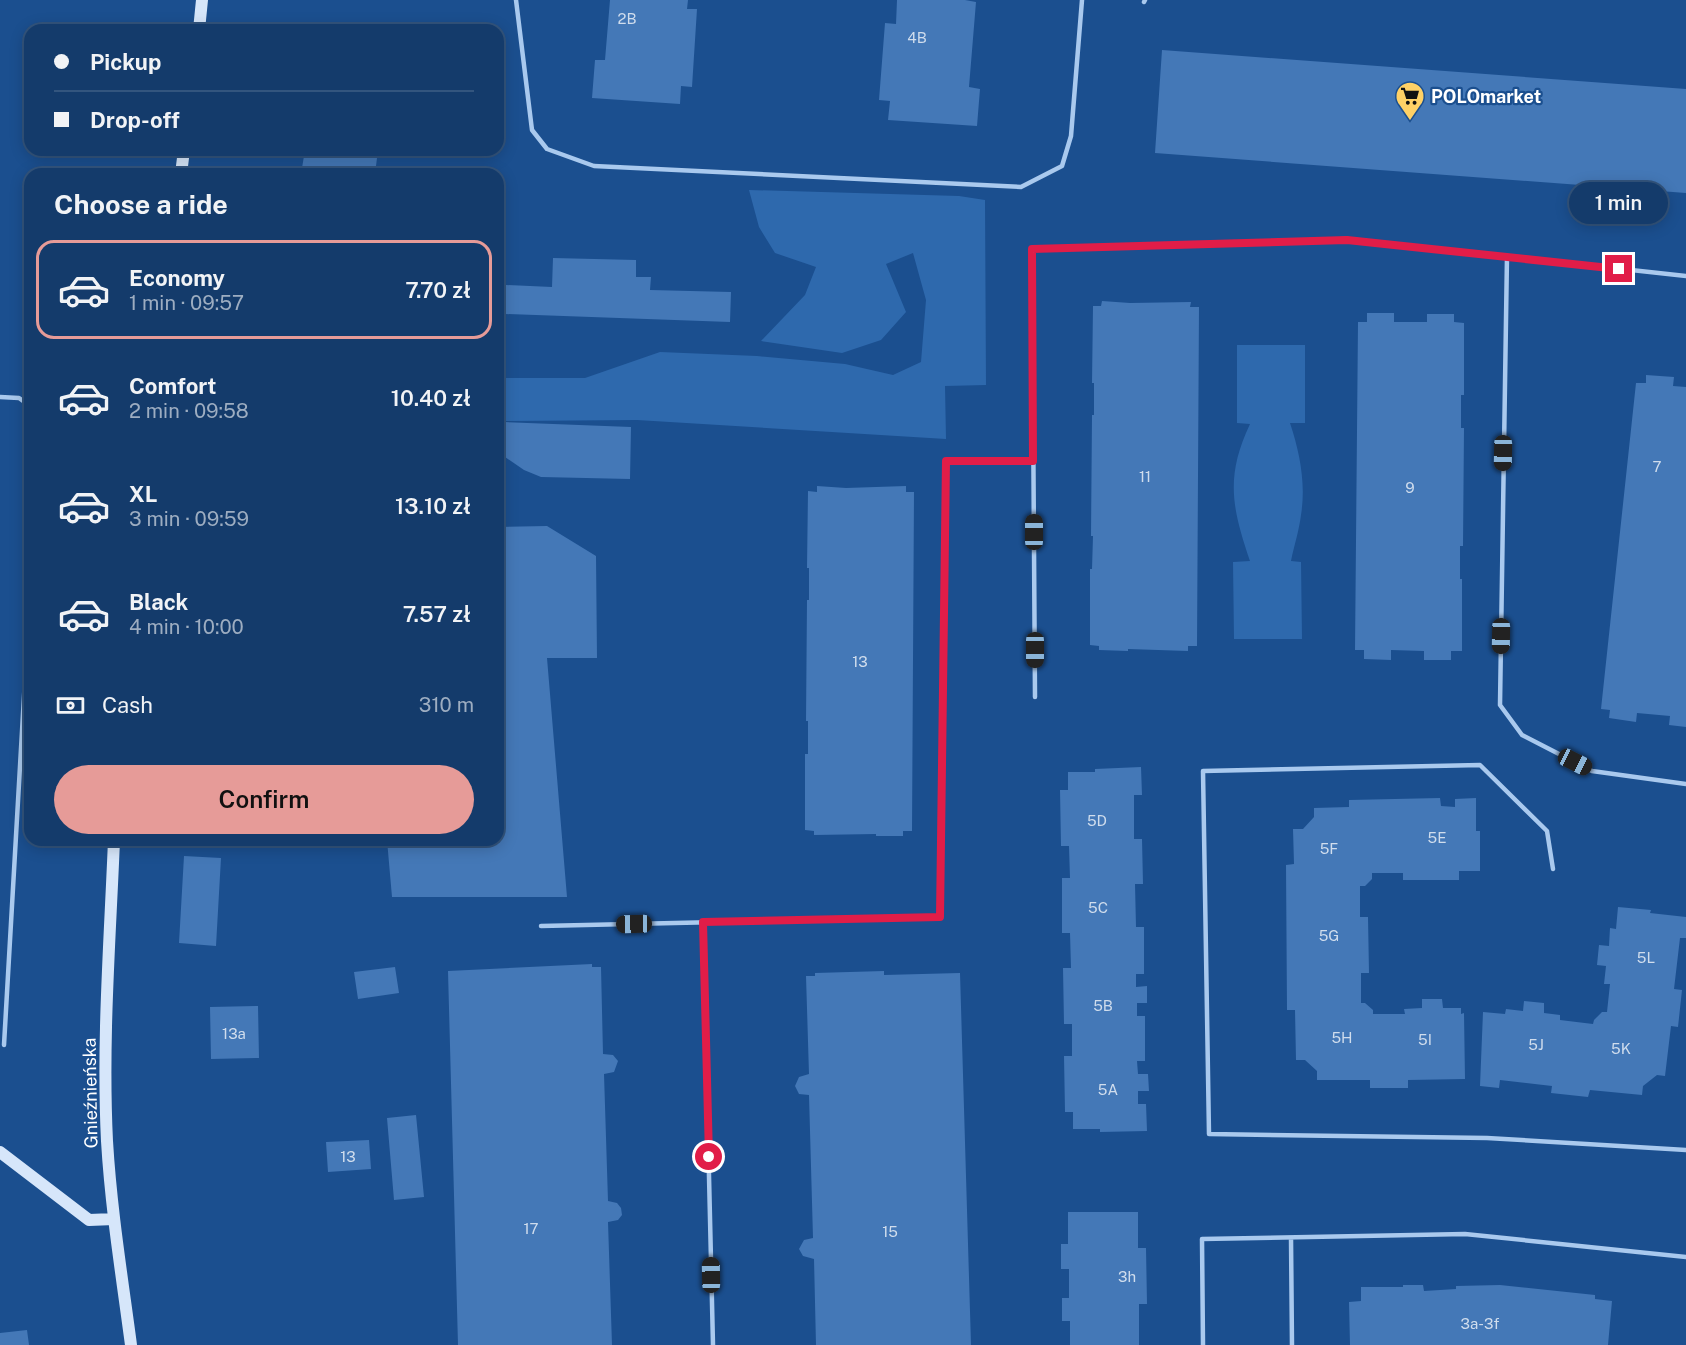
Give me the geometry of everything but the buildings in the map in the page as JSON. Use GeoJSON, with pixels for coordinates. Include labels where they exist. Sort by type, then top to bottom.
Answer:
{"type":"FeatureCollection","features":[{"type":"Feature","properties":{"kind":"street"},"geometry":{"type":"LineString","coordinates":[[200,24],[202,0]]}},
{"type":"Feature","properties":{"kind":"street","name":"Gnieźnieńska"},"geometry":{"type":"LineString","coordinates":[[114,846],[106,1040],[107,1140],[114,1219],[130,1345]]}},
{"type":"Feature","properties":{"kind":"street"},"geometry":{"type":"LineString","coordinates":[[0,1152],[89,1220],[114,1219]]}},
{"type":"Feature","properties":{"kind":"lane"},"geometry":{"type":"LineString","coordinates":[[516,0],[532,130],[546,149],[594,166],[1021,187],[1062,166],[1071,136],[1082,0]]}},
{"type":"Feature","properties":{"kind":"lane"},"geometry":{"type":"LineString","coordinates":[[1035,697],[1032,249],[1347,240],[1686,276]]}},
{"type":"Feature","properties":{"kind":"lane"},"geometry":{"type":"LineString","coordinates":[[1507,256],[1500,705],[1522,735],[1592,771],[1686,784]]}},
{"type":"Feature","properties":{"kind":"lane"},"geometry":{"type":"LineString","coordinates":[[0,397],[19,398],[24,402]]}},
{"type":"Feature","properties":{"kind":"lane"},"geometry":{"type":"LineString","coordinates":[[541,926],[940,917],[946,461],[1033,461]]}},
{"type":"Feature","properties":{"kind":"lane"},"geometry":{"type":"LineString","coordinates":[[4,1045],[24,697]]}},
{"type":"Feature","properties":{"kind":"lane"},"geometry":{"type":"LineString","coordinates":[[1553,869],[1547,831],[1480,765],[1203,771],[1209,1134],[1487,1138],[1686,1150]]}},
{"type":"Feature","properties":{"kind":"lane"},"geometry":{"type":"LineString","coordinates":[[703,922],[713,1345]]}},
{"type":"Feature","properties":{"kind":"lane"},"geometry":{"type":"LineString","coordinates":[[1203,1345],[1202,1239],[1465,1234],[1686,1257]]}},
{"type":"Feature","properties":{"kind":"lane"},"geometry":{"type":"LineString","coordinates":[[1291,1238],[1292,1345]]}},
{"type":"Feature","properties":{"kind":"shaded area"},"geometry":{"type":"Polygon","coordinates":[[[749,190],[959,196],[985,200],[986,385],[945,386],[946,439],[637,420],[504,421],[504,378],[585,378],[660,352],[757,356],[845,364],[893,375],[921,362],[926,300],[913,253],[886,264],[906,312],[881,340],[842,353],[761,341],[805,295],[816,267],[775,253],[759,227],[749,190]]]}},
{"type":"Feature","properties":{"kind":"shaded area"},"geometry":{"type":"Polygon","coordinates":[[[1237,345],[1305,345],[1305,423],[1290,423],[1297,446],[1302,480],[1301,515],[1291,561],[1301,562],[1302,639],[1234,639],[1233,562],[1250,561],[1235,508],[1234,492],[1237,460],[1250,424],[1237,423],[1237,345]]]}},
{"type":"Feature","properties":{"kind":"place","name":"POLOmarket"},"geometry":{"type":"Point","coordinates":[1410,122]}},
{"type":"Feature","properties":{"kind":"route"},"geometry":{"type":"LineString","coordinates":[[709,1157],[703,922],[940,917],[946,461],[1033,461],[1032,249],[1347,240],[1619,269]]}}]}
